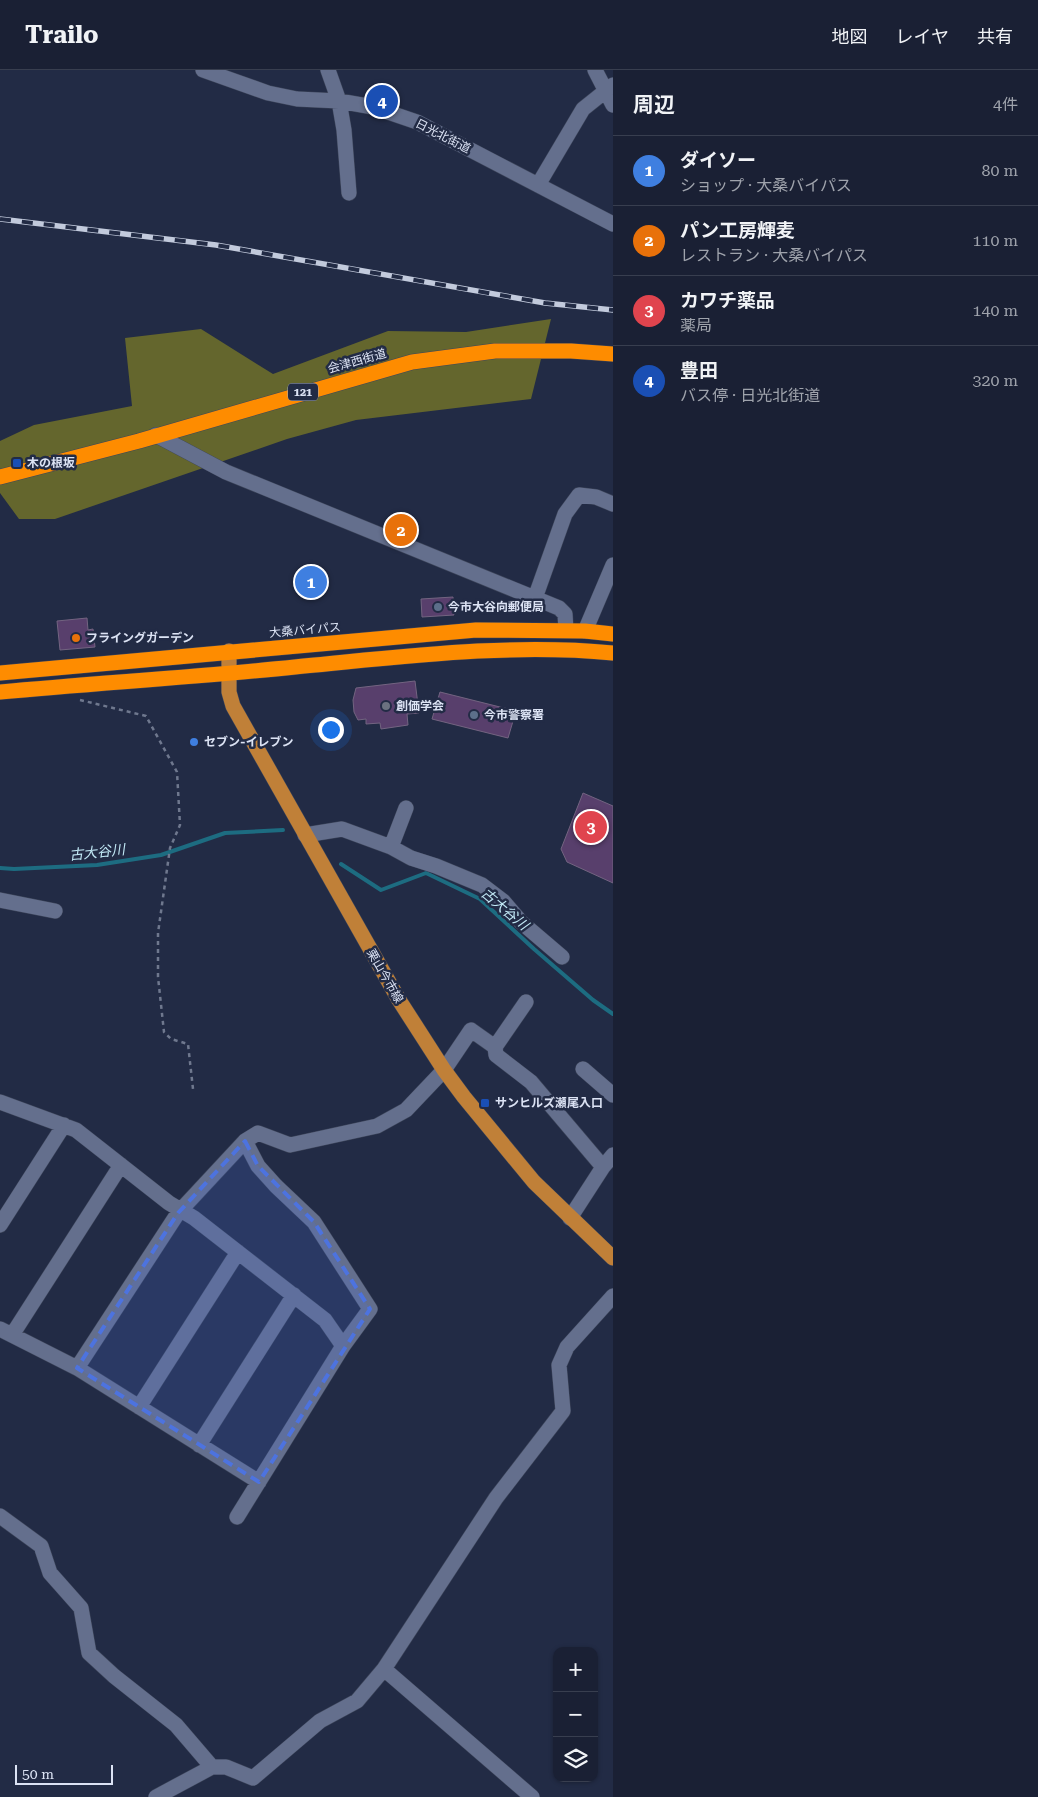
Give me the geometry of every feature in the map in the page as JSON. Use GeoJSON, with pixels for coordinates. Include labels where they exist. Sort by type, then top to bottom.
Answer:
{"type":"FeatureCollection","features":[{"type":"Feature","properties":{"kind":"highway","name":"会津西街道"},"geometry":{"type":"LineString","coordinates":[[0,478],[412,362],[495,351],[571,351],[613,354]]}},
{"type":"Feature","properties":{"kind":"highway"},"geometry":{"type":"LineString","coordinates":[[507,629],[509,649]]}},
{"type":"Feature","properties":{"kind":"highway","name":"大桑バイパス"},"geometry":{"type":"LineString","coordinates":[[0,673],[476,630],[566,630],[613,634]]}},
{"type":"Feature","properties":{"kind":"highway"},"geometry":{"type":"LineString","coordinates":[[0,692],[477,650],[584,650],[613,653]]}},
{"type":"Feature","properties":{"kind":"main road","name":"栗山今市線"},"geometry":{"type":"LineString","coordinates":[[229,651],[229,692],[233,706],[399,1000],[444,1070],[534,1182],[613,1258]]}},
{"type":"Feature","properties":{"kind":"street","name":"日光北街道"},"geometry":{"type":"LineString","coordinates":[[203,70],[268,93],[297,99],[339,101],[373,107],[417,122],[613,224]]}},
{"type":"Feature","properties":{"kind":"street"},"geometry":{"type":"LineString","coordinates":[[328,70],[339,101],[344,130],[349,193]]}},
{"type":"Feature","properties":{"kind":"street"},"geometry":{"type":"LineString","coordinates":[[595,70],[609,88],[613,105]]}},
{"type":"Feature","properties":{"kind":"street"},"geometry":{"type":"LineString","coordinates":[[538,185],[582,109],[609,88]]}},
{"type":"Feature","properties":{"kind":"street"},"geometry":{"type":"LineString","coordinates":[[156,435],[226,472],[559,608],[564,614],[566,630]]}},
{"type":"Feature","properties":{"kind":"street"},"geometry":{"type":"LineString","coordinates":[[535,598],[565,514],[580,495],[596,497],[613,504]]}},
{"type":"Feature","properties":{"kind":"street"},"geometry":{"type":"LineString","coordinates":[[585,631],[613,564]]}},
{"type":"Feature","properties":{"kind":"street"},"geometry":{"type":"LineString","coordinates":[[390,847],[406,808]]}},
{"type":"Feature","properties":{"kind":"street"},"geometry":{"type":"LineString","coordinates":[[305,835],[342,829],[482,885],[503,901],[521,922],[562,958]]}},
{"type":"Feature","properties":{"kind":"street"},"geometry":{"type":"LineString","coordinates":[[0,900],[56,911]]}},
{"type":"Feature","properties":{"kind":"street"},"geometry":{"type":"LineString","coordinates":[[526,1002],[495,1047],[496,1055],[531,1082],[608,1161],[570,1218]]}},
{"type":"Feature","properties":{"kind":"street"},"geometry":{"type":"LineString","coordinates":[[77,1368],[180,1210],[245,1141],[258,1134],[290,1145],[377,1126],[406,1110],[444,1070],[471,1030],[495,1047]]}},
{"type":"Feature","properties":{"kind":"street"},"geometry":{"type":"LineString","coordinates":[[583,1069],[613,1094]]}},
{"type":"Feature","properties":{"kind":"street"},"geometry":{"type":"LineString","coordinates":[[0,1102],[76,1130],[169,1203],[194,1218],[325,1320],[343,1346]]}},
{"type":"Feature","properties":{"kind":"street"},"geometry":{"type":"LineString","coordinates":[[0,1225],[64,1125]]}},
{"type":"Feature","properties":{"kind":"street"},"geometry":{"type":"LineString","coordinates":[[237,1517],[343,1346],[370,1309],[314,1222],[258,1166],[245,1141]]}},
{"type":"Feature","properties":{"kind":"street"},"geometry":{"type":"LineString","coordinates":[[121,1166],[6,1332],[77,1368],[259,1482]]}},
{"type":"Feature","properties":{"kind":"street"},"geometry":{"type":"LineString","coordinates":[[139,1407],[238,1252]]}},
{"type":"Feature","properties":{"kind":"street"},"geometry":{"type":"LineString","coordinates":[[199,1445],[294,1295]]}},
{"type":"Feature","properties":{"kind":"street"},"geometry":{"type":"LineString","coordinates":[[156,1797],[212,1767],[226,1767],[253,1778],[320,1722],[357,1701],[384,1669],[496,1498],[563,1411],[559,1364],[567,1347],[613,1296]]}},
{"type":"Feature","properties":{"kind":"street"},"geometry":{"type":"LineString","coordinates":[[0,1516],[41,1546],[50,1573],[80,1608],[90,1653],[114,1676],[176,1725],[212,1767]]}},
{"type":"Feature","properties":{"kind":"street"},"geometry":{"type":"LineString","coordinates":[[384,1669],[532,1797]]}},
{"type":"Feature","properties":{"kind":"path"},"geometry":{"type":"LineString","coordinates":[[72,685],[74,698],[146,716],[177,772],[180,826],[170,848],[158,933],[158,977],[164,1032],[171,1039],[188,1044],[193,1089]]}},
{"type":"Feature","properties":{"kind":"highlighted area"},"geometry":{"type":"Polygon","coordinates":[[[245,1141],[258,1166],[314,1222],[370,1309],[259,1482],[77,1368],[178,1213],[245,1141]]]}},
{"type":"Feature","properties":{"kind":"shaded area"},"geometry":{"type":"Polygon","coordinates":[[[551,319],[531,399],[356,420],[287,439],[55,519],[19,519],[0,493],[0,441],[34,425],[132,406],[125,338],[201,329],[273,374],[388,331],[466,332],[551,319]]]}},
{"type":"Feature","properties":{"kind":"building","name":"今市大谷向郵便局"},"geometry":{"type":"Polygon","coordinates":[[[453,597],[454,615],[422,617],[421,599],[453,597]]]}},
{"type":"Feature","properties":{"kind":"building","name":"フライングガーデン"},"geometry":{"type":"Polygon","coordinates":[[[87,618],[88,630],[93,629],[95,647],[60,650],[57,621],[87,618]]]}},
{"type":"Feature","properties":{"kind":"building","name":"創価学会"},"geometry":{"type":"Polygon","coordinates":[[[415,681],[419,713],[407,714],[408,725],[381,729],[380,723],[366,724],[366,719],[358,720],[354,712],[353,700],[356,688],[415,681]]]}},
{"type":"Feature","properties":{"kind":"building","name":"今市警察署"},"geometry":{"type":"Polygon","coordinates":[[[440,692],[516,711],[508,738],[432,719],[440,692]]]}},
{"type":"Feature","properties":{"kind":"building"},"geometry":{"type":"Polygon","coordinates":[[[583,793],[613,806],[613,883],[567,862],[561,849],[583,793]]]}},
{"type":"Feature","properties":{"kind":"waterway","name":"古大谷川"},"geometry":{"type":"LineString","coordinates":[[0,868],[97,865],[161,855],[225,833],[283,830]]}},
{"type":"Feature","properties":{"kind":"waterway","name":"古大谷川"},"geometry":{"type":"LineString","coordinates":[[341,864],[381,890],[426,873],[480,899],[534,949],[593,1000],[613,1014]]}},
{"type":"Feature","properties":{"kind":"railway"},"geometry":{"type":"LineString","coordinates":[[0,219],[216,245],[545,303],[613,310]]}},
{"type":"Feature","properties":{"kind":"place","name":"豊田"},"geometry":{"type":"Point","coordinates":[382,101]}},
{"type":"Feature","properties":{"kind":"place","name":"木の根坂"},"geometry":{"type":"Point","coordinates":[17,463]}},
{"type":"Feature","properties":{"kind":"place","name":"パン工房輝麦"},"geometry":{"type":"Point","coordinates":[401,530]}},
{"type":"Feature","properties":{"kind":"place","name":"ダイソー"},"geometry":{"type":"Point","coordinates":[311,582]}},
{"type":"Feature","properties":{"kind":"place","name":"今市大谷向郵便局"},"geometry":{"type":"Point","coordinates":[438,607]}},
{"type":"Feature","properties":{"kind":"place","name":"フライングガーデン"},"geometry":{"type":"Point","coordinates":[76,638]}},
{"type":"Feature","properties":{"kind":"place","name":"創価学会"},"geometry":{"type":"Point","coordinates":[386,706]}},
{"type":"Feature","properties":{"kind":"place","name":"今市警察署"},"geometry":{"type":"Point","coordinates":[474,715]}},
{"type":"Feature","properties":{"kind":"place","name":"セブン-イレブン"},"geometry":{"type":"Point","coordinates":[194,742]}},
{"type":"Feature","properties":{"kind":"place","name":"カワチ薬品"},"geometry":{"type":"Point","coordinates":[591,827]}},
{"type":"Feature","properties":{"kind":"place","name":"サンヒルズ瀬尾入口"},"geometry":{"type":"Point","coordinates":[485,1103]}}]}
